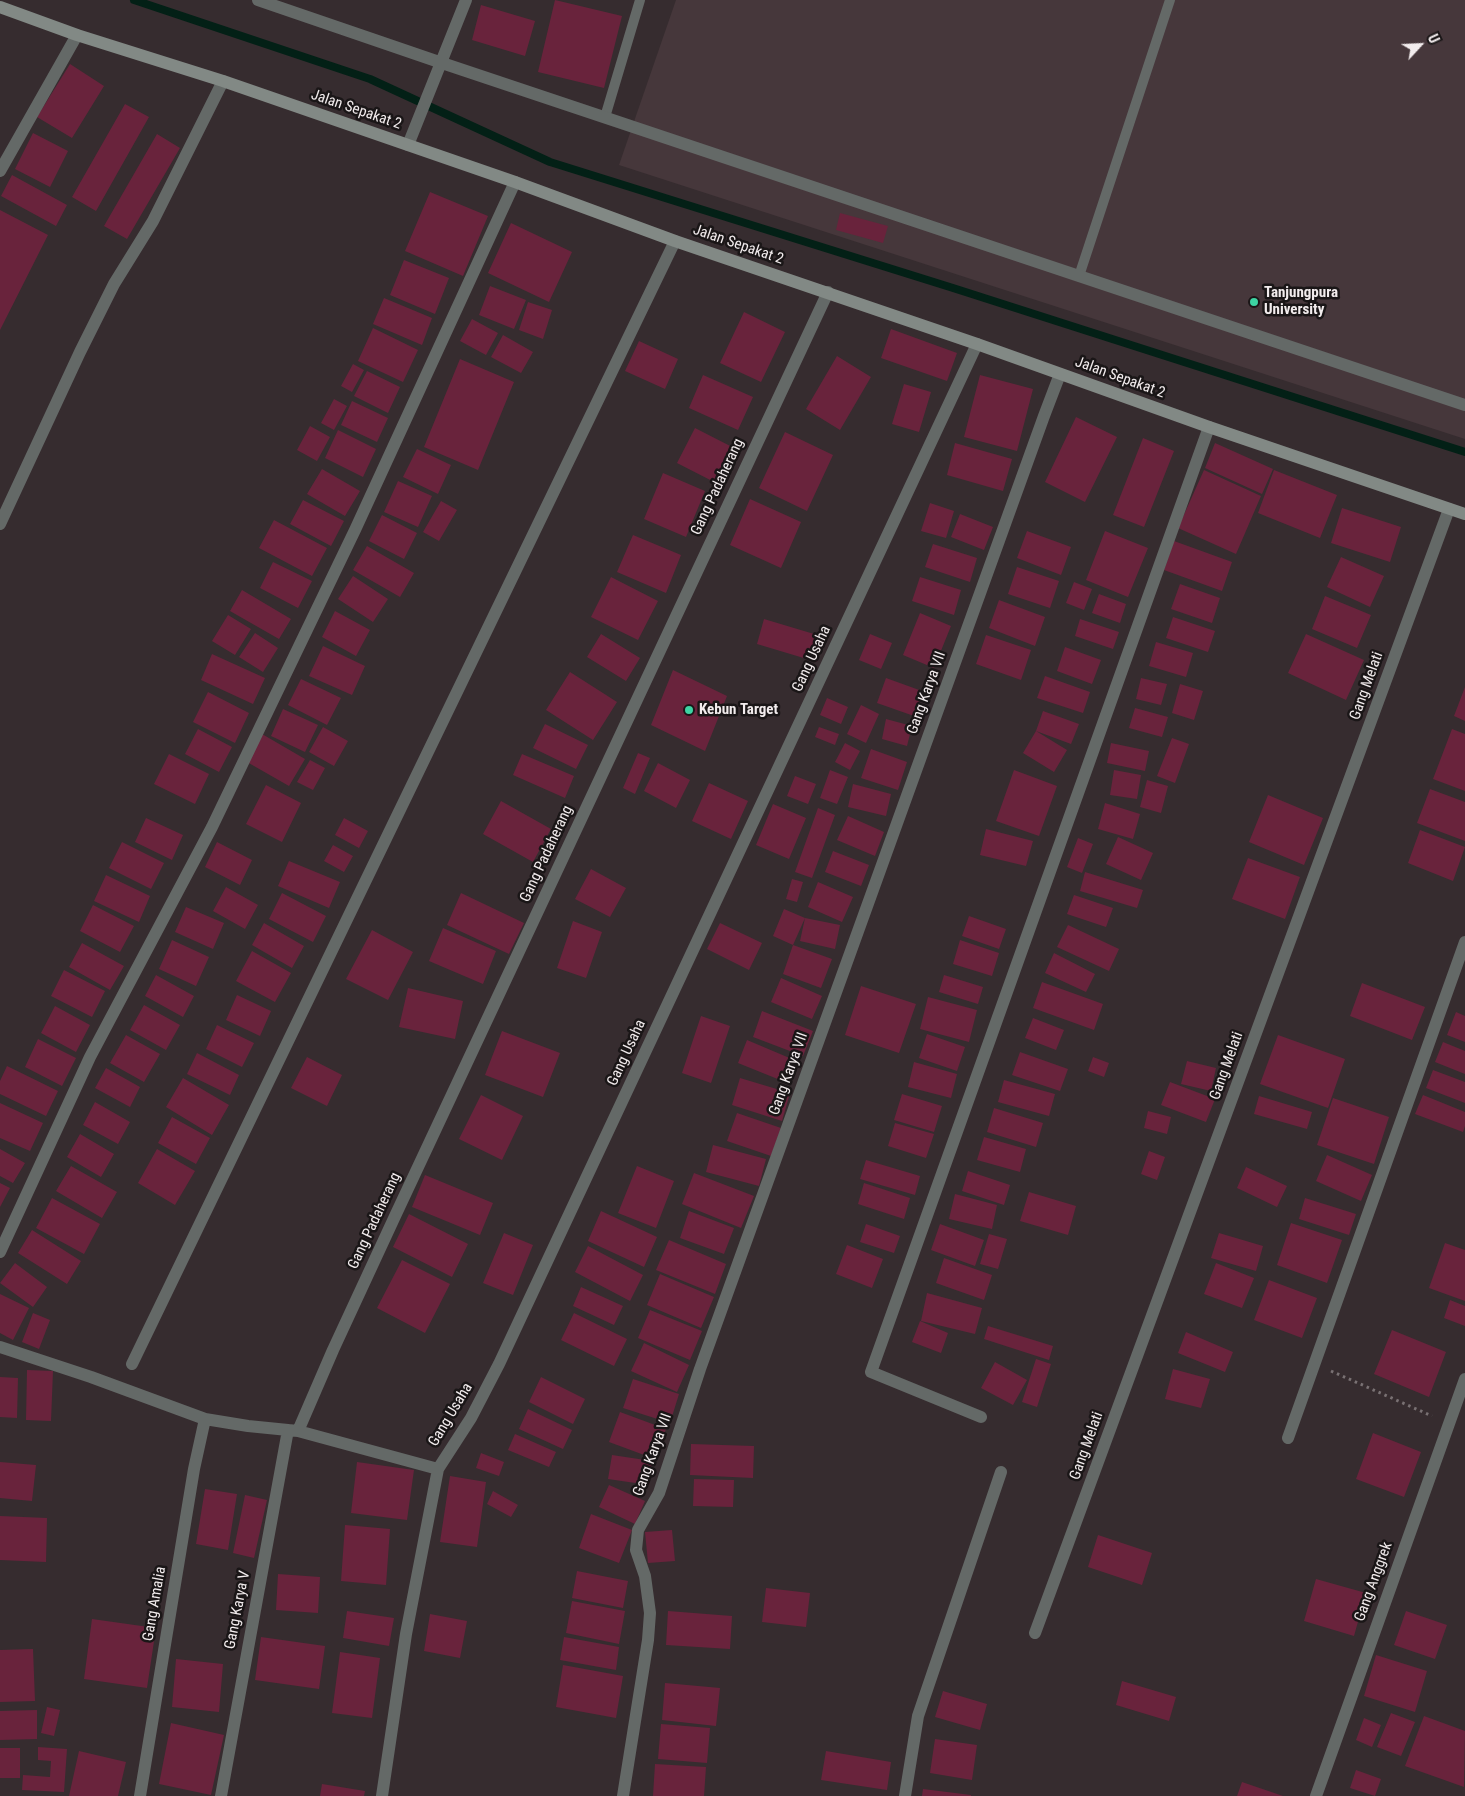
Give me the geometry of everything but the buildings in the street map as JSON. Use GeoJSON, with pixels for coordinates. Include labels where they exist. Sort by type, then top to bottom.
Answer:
{"type":"FeatureCollection","features":[{"type":"Feature","properties":{"kind":"street"},"geometry":{"type":"LineString","coordinates":[[258,0],[286,5],[442,63],[1465,405]]}},
{"type":"Feature","properties":{"kind":"street"},"geometry":{"type":"LineString","coordinates":[[408,145],[466,0]]}},
{"type":"Feature","properties":{"kind":"street","name":"Jalan Sepakat 2"},"geometry":{"type":"LineString","coordinates":[[0,7],[77,35],[223,81],[515,182],[675,241],[828,292],[1209,427],[1465,514]]}},
{"type":"Feature","properties":{"kind":"street"},"geometry":{"type":"LineString","coordinates":[[0,171],[77,35]]}},
{"type":"Feature","properties":{"kind":"street"},"geometry":{"type":"LineString","coordinates":[[0,524],[80,352],[114,284],[153,221],[223,81]]}},
{"type":"Feature","properties":{"kind":"street"},"geometry":{"type":"LineString","coordinates":[[0,1252],[90,1057],[212,827],[342,557],[515,182]]}},
{"type":"Feature","properties":{"kind":"street"},"geometry":{"type":"LineString","coordinates":[[132,1364],[675,241]]}},
{"type":"Feature","properties":{"kind":"street","name":"Gang Padaherang"},"geometry":{"type":"LineString","coordinates":[[293,1431],[333,1350],[828,292]]}},
{"type":"Feature","properties":{"kind":"street","name":"Gang Usaha"},"geometry":{"type":"LineString","coordinates":[[382,1796],[406,1634],[438,1469],[470,1418],[499,1364],[977,344]]}},
{"type":"Feature","properties":{"kind":"street","name":"Gang Karya VII"},"geometry":{"type":"LineString","coordinates":[[624,1796],[648,1640],[650,1613],[645,1576],[636,1550],[638,1530],[659,1494],[700,1370],[1060,374]]}},
{"type":"Feature","properties":{"kind":"street"},"geometry":{"type":"LineString","coordinates":[[981,1417],[871,1372],[1209,427]]}},
{"type":"Feature","properties":{"kind":"street","name":"Gang Melati"},"geometry":{"type":"LineString","coordinates":[[1035,1634],[1449,509]]}},
{"type":"Feature","properties":{"kind":"street"},"geometry":{"type":"LineString","coordinates":[[1288,1438],[1465,942]]}},
{"type":"Feature","properties":{"kind":"street"},"geometry":{"type":"LineString","coordinates":[[0,1347],[91,1377],[205,1419],[293,1431],[438,1469]]}},
{"type":"Feature","properties":{"kind":"street","name":"Gang Anggrek"},"geometry":{"type":"LineString","coordinates":[[1316,1796],[1465,1379]]}},
{"type":"Feature","properties":{"kind":"street","name":"Gang Amalia"},"geometry":{"type":"LineString","coordinates":[[140,1796],[194,1469],[205,1419]]}},
{"type":"Feature","properties":{"kind":"street","name":"Gang Karya V"},"geometry":{"type":"LineString","coordinates":[[221,1796],[293,1431]]}},
{"type":"Feature","properties":{"kind":"street"},"geometry":{"type":"LineString","coordinates":[[905,1796],[918,1716],[1001,1472]]}},
{"type":"Feature","properties":{"kind":"lane"},"geometry":{"type":"LineString","coordinates":[[605,117],[640,0]]}},
{"type":"Feature","properties":{"kind":"lane"},"geometry":{"type":"LineString","coordinates":[[1079,276],[1170,0]]}},
{"type":"Feature","properties":{"kind":"path"},"geometry":{"type":"LineString","coordinates":[[1315,1364],[1449,1424]]}},
{"type":"Feature","properties":{"kind":"shaded area","name":"Tanjungpura University"},"geometry":{"type":"Polygon","coordinates":[[[676,0],[1465,0],[1465,439],[619,165],[676,0]]]}},
{"type":"Feature","properties":{"kind":"waterway"},"geometry":{"type":"LineString","coordinates":[[134,0],[370,79],[550,162],[953,288],[1465,452]]}},
{"type":"Feature","properties":{"kind":"place","name":"Tanjungpura University"},"geometry":{"type":"Point","coordinates":[1254,302]}},
{"type":"Feature","properties":{"kind":"place","name":"Kebun Target"},"geometry":{"type":"Point","coordinates":[689,710]}}]}
